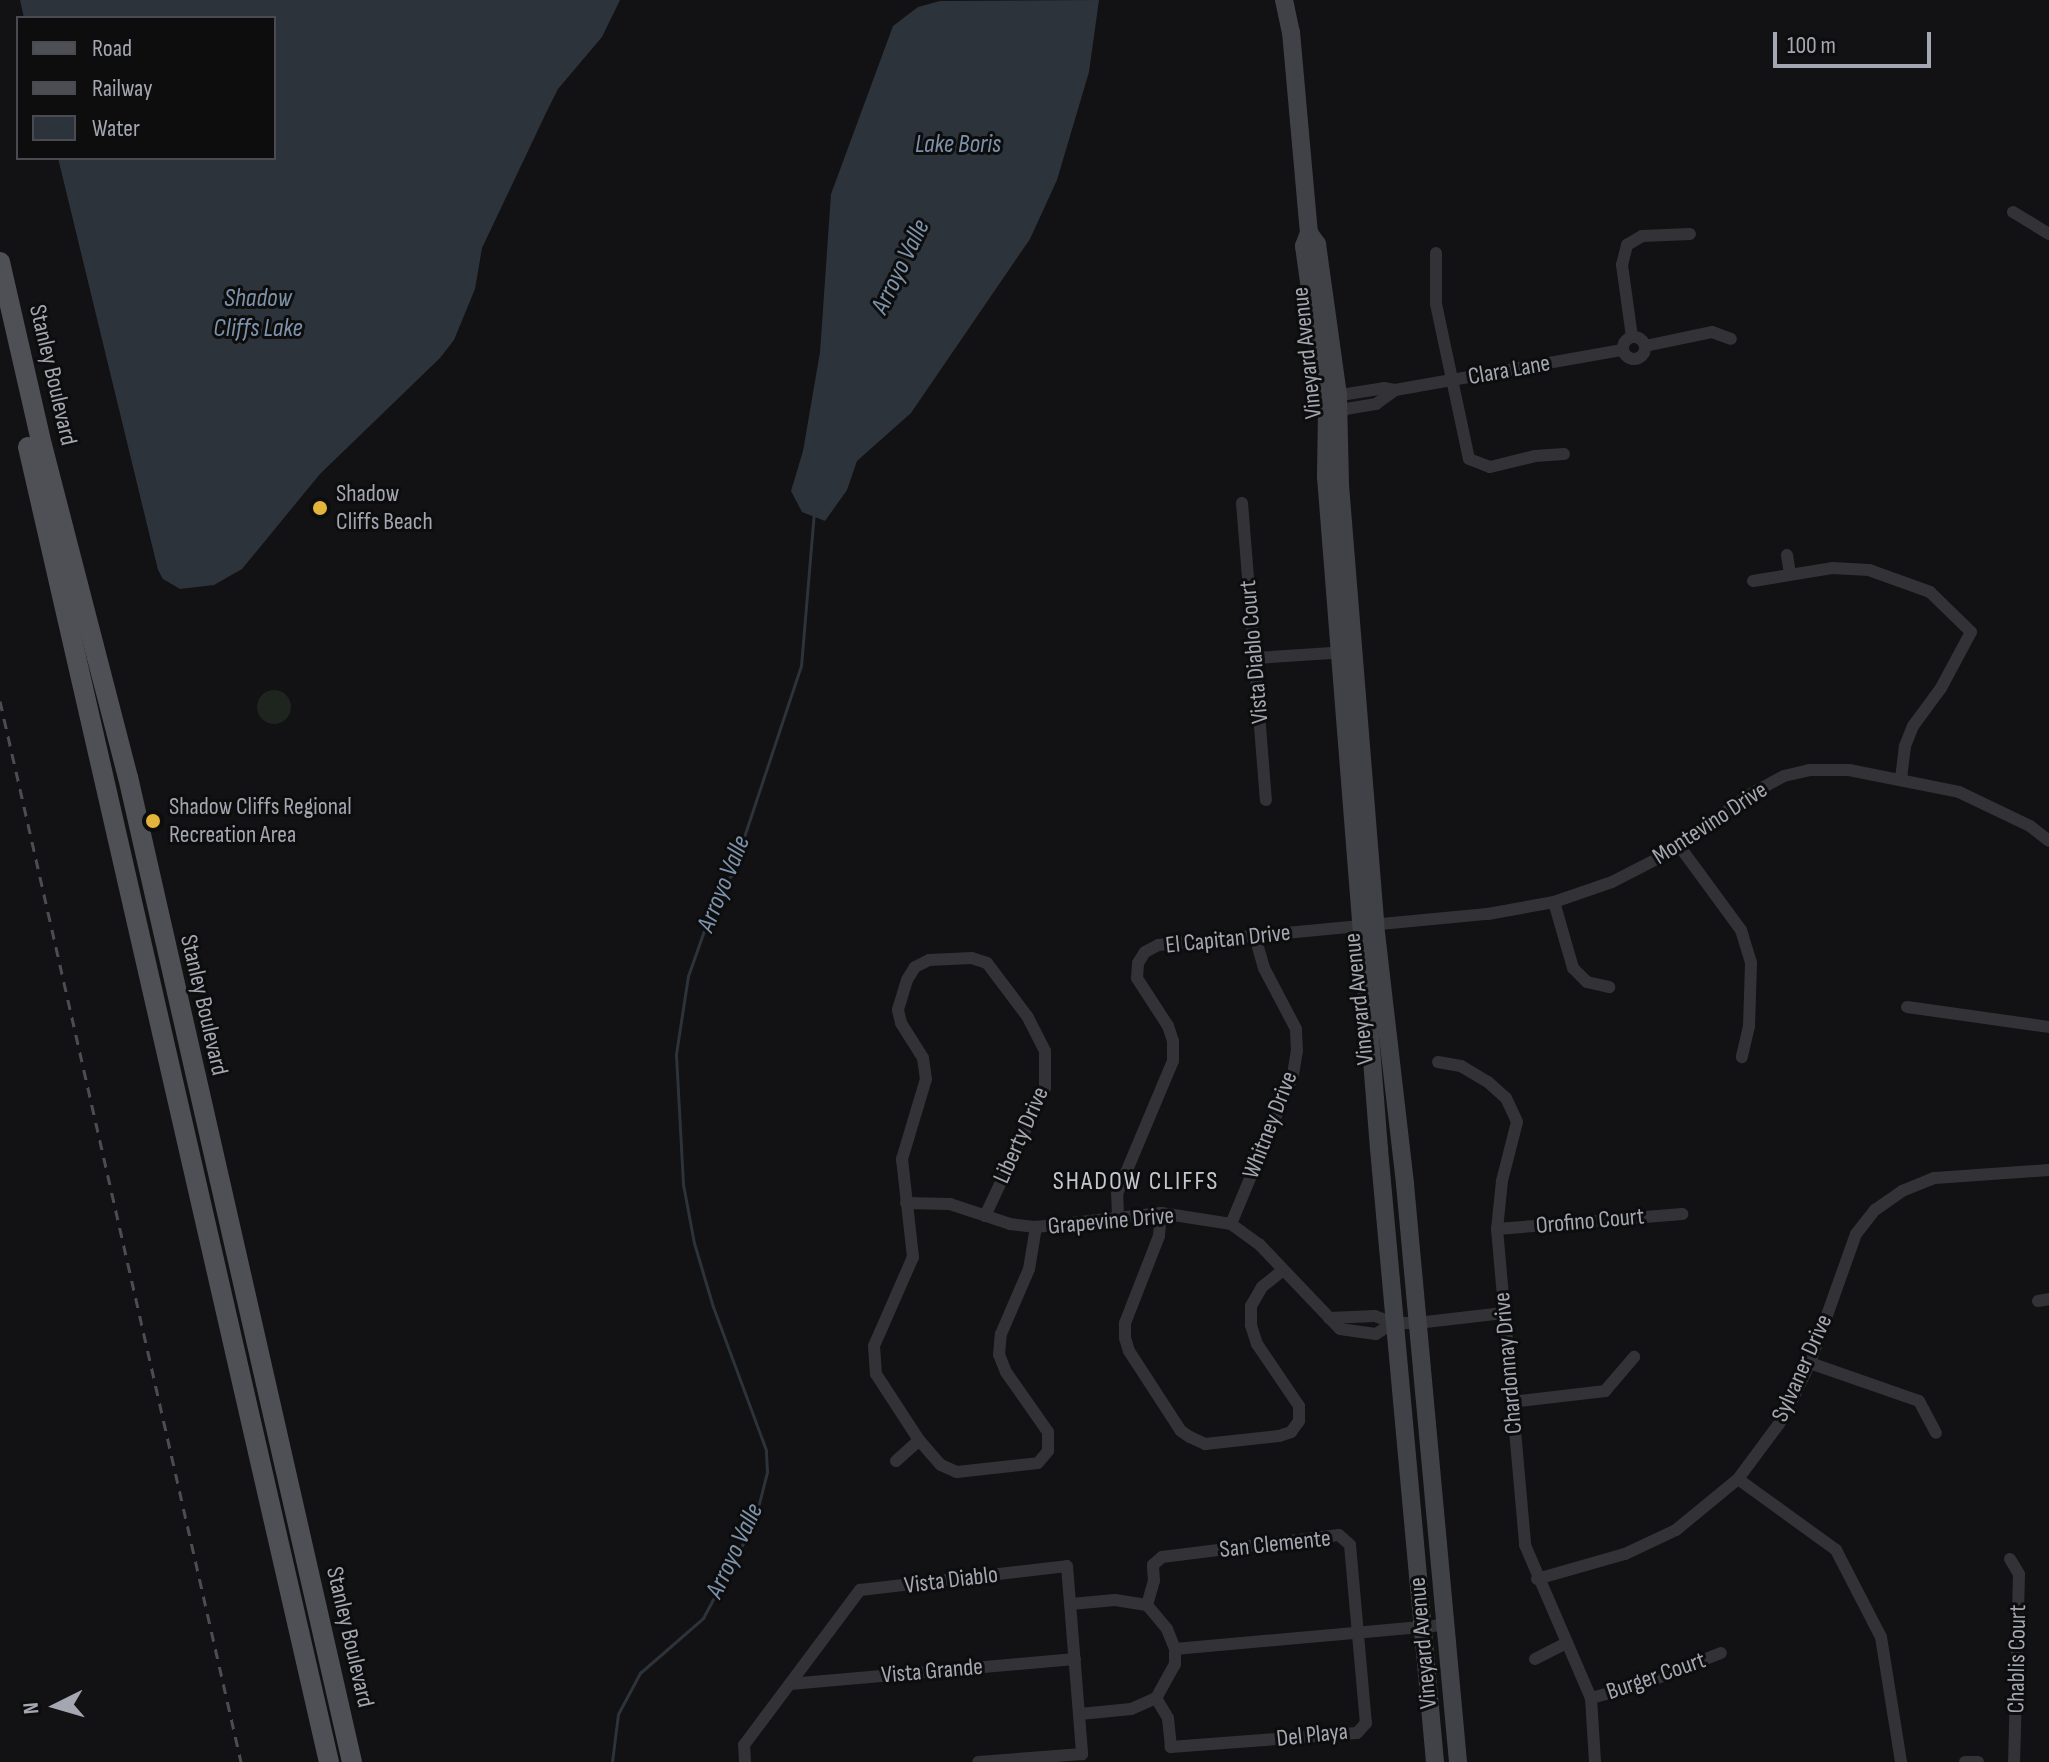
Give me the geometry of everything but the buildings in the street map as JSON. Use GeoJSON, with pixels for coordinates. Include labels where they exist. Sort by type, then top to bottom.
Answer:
{"type":"FeatureCollection","features":[{"type":"Feature","properties":{"kind":"main road","name":"Stanley Boulevard"},"geometry":{"type":"LineString","coordinates":[[0,262],[42,445],[128,777],[352,1762]]}},
{"type":"Feature","properties":{"kind":"main road","name":"Stanley Boulevard"},"geometry":{"type":"LineString","coordinates":[[0,322],[329,1762]]}},
{"type":"Feature","properties":{"kind":"main road"},"geometry":{"type":"LineString","coordinates":[[141,942],[162,937]]}},
{"type":"Feature","properties":{"kind":"street","name":"Vineyard Avenue"},"geometry":{"type":"LineString","coordinates":[[1284,0],[1291,32],[1309,233],[1304,246],[1335,406],[1326,477],[1346,652],[1369,924],[1393,1323],[1435,1762]]}},
{"type":"Feature","properties":{"kind":"street"},"geometry":{"type":"LineString","coordinates":[[2013,212],[2049,234]]}},
{"type":"Feature","properties":{"kind":"street"},"geometry":{"type":"LineString","coordinates":[[1632,337],[1622,265],[1627,245],[1642,236],[1690,234]]}},
{"type":"Feature","properties":{"kind":"street"},"geometry":{"type":"LineString","coordinates":[[1436,253],[1436,304],[1465,449],[1476,464],[1490,467],[1535,456],[1564,454]]}},
{"type":"Feature","properties":{"kind":"street"},"geometry":{"type":"LineString","coordinates":[[1645,346],[1712,332],[1731,339]]}},
{"type":"Feature","properties":{"kind":"street"},"geometry":{"type":"LineString","coordinates":[[1632,337],[1640,338],[1645,346],[1643,355],[1637,359],[1629,358],[1623,350],[1625,341],[1632,337]]}},
{"type":"Feature","properties":{"kind":"street","name":"Clara Lane"},"geometry":{"type":"LineString","coordinates":[[1335,406],[1376,404],[1395,390],[1623,350]]}},
{"type":"Feature","properties":{"kind":"street","name":"Vista Diablo Court"},"geometry":{"type":"LineString","coordinates":[[1242,503],[1266,800]]}},
{"type":"Feature","properties":{"kind":"street"},"geometry":{"type":"LineString","coordinates":[[1787,555],[1790,573]]}},
{"type":"Feature","properties":{"kind":"street"},"geometry":{"type":"LineString","coordinates":[[1753,581],[1832,568],[1869,570],[1904,580],[1930,592],[1971,632],[1941,688],[1913,726],[1905,746],[1901,778]]}},
{"type":"Feature","properties":{"kind":"street"},"geometry":{"type":"LineString","coordinates":[[1255,658],[1346,652]]}},
{"type":"Feature","properties":{"kind":"street","name":"Montevino Drive"},"geometry":{"type":"LineString","coordinates":[[1369,924],[1488,914],[1554,902],[1612,882],[1680,847],[1747,796],[1784,776],[1809,770],[1849,770],[1959,792],[2030,826],[2049,841]]}},
{"type":"Feature","properties":{"kind":"street"},"geometry":{"type":"LineString","coordinates":[[1680,847],[1741,930],[1751,963],[1749,1026],[1742,1057]]}},
{"type":"Feature","properties":{"kind":"street"},"geometry":{"type":"LineString","coordinates":[[1554,902],[1573,968],[1587,982],[1609,987]]}},
{"type":"Feature","properties":{"kind":"street","name":"Vineyard Avenue"},"geometry":{"type":"LineString","coordinates":[[1369,924],[1417,1323],[1458,1762]]}},
{"type":"Feature","properties":{"kind":"street","name":"El Capitan Drive"},"geometry":{"type":"LineString","coordinates":[[1118,1217],[1117,1194],[1173,1061],[1173,1041],[1137,978],[1138,963],[1145,952],[1158,945],[1369,924]]}},
{"type":"Feature","properties":{"kind":"street","name":"Whitney Drive"},"geometry":{"type":"LineString","coordinates":[[1231,1224],[1293,1075],[1297,1051],[1296,1029],[1264,968],[1255,936]]}},
{"type":"Feature","properties":{"kind":"street","name":"Liberty Drive"},"geometry":{"type":"LineString","coordinates":[[906,1203],[903,1145],[926,1079],[923,1058],[901,1023],[898,1010],[907,980],[915,967],[929,960],[972,958],[993,970],[1027,1016],[1045,1051],[1047,1069],[1045,1088],[985,1216]]}},
{"type":"Feature","properties":{"kind":"street"},"geometry":{"type":"LineString","coordinates":[[1907,1007],[2049,1027]]}},
{"type":"Feature","properties":{"kind":"street","name":"Chardonnay Drive"},"geometry":{"type":"LineString","coordinates":[[1438,1062],[1461,1066],[1488,1082],[1506,1098],[1517,1122],[1502,1181],[1497,1229],[1525,1545],[1537,1579],[1591,1698],[1595,1762]]}},
{"type":"Feature","properties":{"kind":"street","name":"Sylvaner Drive"},"geometry":{"type":"LineString","coordinates":[[1537,1579],[1625,1554],[1676,1530],[1738,1479],[1784,1417],[1810,1363],[1856,1234],[1875,1210],[1902,1191],[1935,1178],[2049,1170]]}},
{"type":"Feature","properties":{"kind":"street"},"geometry":{"type":"LineString","coordinates":[[906,1203],[913,1257],[874,1346],[876,1374],[919,1440],[941,1465],[957,1472],[1038,1463],[1048,1451],[1048,1432],[1006,1372],[999,1355],[1001,1334],[1029,1269],[1036,1227]]}},
{"type":"Feature","properties":{"kind":"street","name":"Grapevine Drive"},"geometry":{"type":"LineString","coordinates":[[906,1203],[950,1204],[1010,1224],[1036,1227],[1161,1213],[1231,1224],[1259,1244],[1329,1318],[1375,1316],[1393,1323],[1417,1323],[1503,1313]]}},
{"type":"Feature","properties":{"kind":"street"},"geometry":{"type":"LineString","coordinates":[[1161,1213],[1159,1236],[1125,1323],[1125,1338],[1129,1351],[1181,1431],[1205,1444],[1279,1436],[1291,1432],[1299,1421],[1299,1406],[1257,1344],[1251,1325],[1251,1306],[1262,1287],[1283,1270]]}},
{"type":"Feature","properties":{"kind":"street","name":"Orofino Court"},"geometry":{"type":"LineString","coordinates":[[1497,1229],[1682,1214]]}},
{"type":"Feature","properties":{"kind":"street"},"geometry":{"type":"LineString","coordinates":[[1511,1402],[1605,1391],[1634,1357]]}},
{"type":"Feature","properties":{"kind":"street"},"geometry":{"type":"LineString","coordinates":[[1810,1363],[1919,1401],[1936,1433]]}},
{"type":"Feature","properties":{"kind":"street"},"geometry":{"type":"LineString","coordinates":[[896,1461],[919,1440]]}},
{"type":"Feature","properties":{"kind":"street"},"geometry":{"type":"LineString","coordinates":[[1738,1479],[1836,1550],[1881,1637],[1901,1762]]}},
{"type":"Feature","properties":{"kind":"street","name":"San Clemente"},"geometry":{"type":"LineString","coordinates":[[1147,1605],[1154,1581],[1153,1565],[1162,1557],[1339,1535],[1350,1545],[1358,1634]]}},
{"type":"Feature","properties":{"kind":"street","name":"Chablis Court"},"geometry":{"type":"LineString","coordinates":[[2010,1559],[2019,1574],[2014,1762]]}},
{"type":"Feature","properties":{"kind":"street","name":"Vista Diablo"},"geometry":{"type":"LineString","coordinates":[[790,1684],[860,1590],[1067,1566],[1075,1659]]}},
{"type":"Feature","properties":{"kind":"street"},"geometry":{"type":"LineString","coordinates":[[1071,1604],[1115,1600],[1147,1605],[1167,1629],[1175,1649],[1169,1677],[1156,1698],[1131,1709],[1080,1714]]}},
{"type":"Feature","properties":{"kind":"street"},"geometry":{"type":"LineString","coordinates":[[1175,1649],[1446,1625]]}},
{"type":"Feature","properties":{"kind":"street","name":"Del Playa"},"geometry":{"type":"LineString","coordinates":[[1156,1698],[1168,1718],[1171,1747],[1357,1733],[1366,1723],[1358,1634]]}},
{"type":"Feature","properties":{"kind":"street"},"geometry":{"type":"LineString","coordinates":[[1535,1659],[1567,1643]]}},
{"type":"Feature","properties":{"kind":"street","name":"Burger Court"},"geometry":{"type":"LineString","coordinates":[[1591,1698],[1640,1685],[1721,1653]]}},
{"type":"Feature","properties":{"kind":"street"},"geometry":{"type":"LineString","coordinates":[[978,1762],[1082,1754],[1075,1659]]}},
{"type":"Feature","properties":{"kind":"street","name":"Vista Grande"},"geometry":{"type":"LineString","coordinates":[[790,1684],[1075,1659]]}},
{"type":"Feature","properties":{"kind":"street"},"geometry":{"type":"LineString","coordinates":[[745,1762],[744,1745],[790,1684]]}},
{"type":"Feature","properties":{"kind":"street"},"geometry":{"type":"LineString","coordinates":[[1965,1762],[1978,1762]]}},
{"type":"Feature","properties":{"kind":"shaded area"},"geometry":{"type":"Polygon","coordinates":[[[274,690],[286,695],[291,707],[286,719],[274,724],[262,719],[257,707],[262,695],[274,690]]]}},
{"type":"Feature","properties":{"kind":"water","name":"Shadow Cliffs Lake"},"geometry":{"type":"Polygon","coordinates":[[[20,0],[620,0],[602,37],[558,89],[546,113],[482,248],[475,289],[454,340],[440,358],[320,474],[242,569],[214,585],[180,589],[163,579],[158,570],[58,160],[276,160],[276,16],[24,16],[20,0]]]}},
{"type":"Feature","properties":{"kind":"water","name":"Lake Boris"},"geometry":{"type":"Polygon","coordinates":[[[1099,0],[1089,72],[1057,180],[1030,239],[911,413],[857,461],[847,490],[825,521],[802,512],[791,491],[803,451],[820,352],[831,194],[893,26],[918,7],[940,1],[1099,0]]]}},
{"type":"Feature","properties":{"kind":"waterway","name":"Arroyo Valle"},"geometry":{"type":"LineString","coordinates":[[612,1762],[618,1714],[640,1673],[703,1618],[754,1523],[767,1472],[766,1450],[713,1307],[694,1243],[683,1184],[676,1054],[688,976],[720,885],[731,876],[801,666],[814,512]]}},
{"type":"Feature","properties":{"kind":"railway"},"geometry":{"type":"LineString","coordinates":[[0,701],[241,1762]]}},
{"type":"Feature","properties":{"kind":"place","name":"Shadow Cliffs Beach"},"geometry":{"type":"Point","coordinates":[320,508]}},
{"type":"Feature","properties":{"kind":"place","name":"Shadow Cliffs Regional Recreation Area"},"geometry":{"type":"Point","coordinates":[153,821]}},
{"type":"Feature","properties":{"kind":"district","name":"SHADOW CLIFFS"},"geometry":{"type":"Point","coordinates":[1136,1182]}}]}
